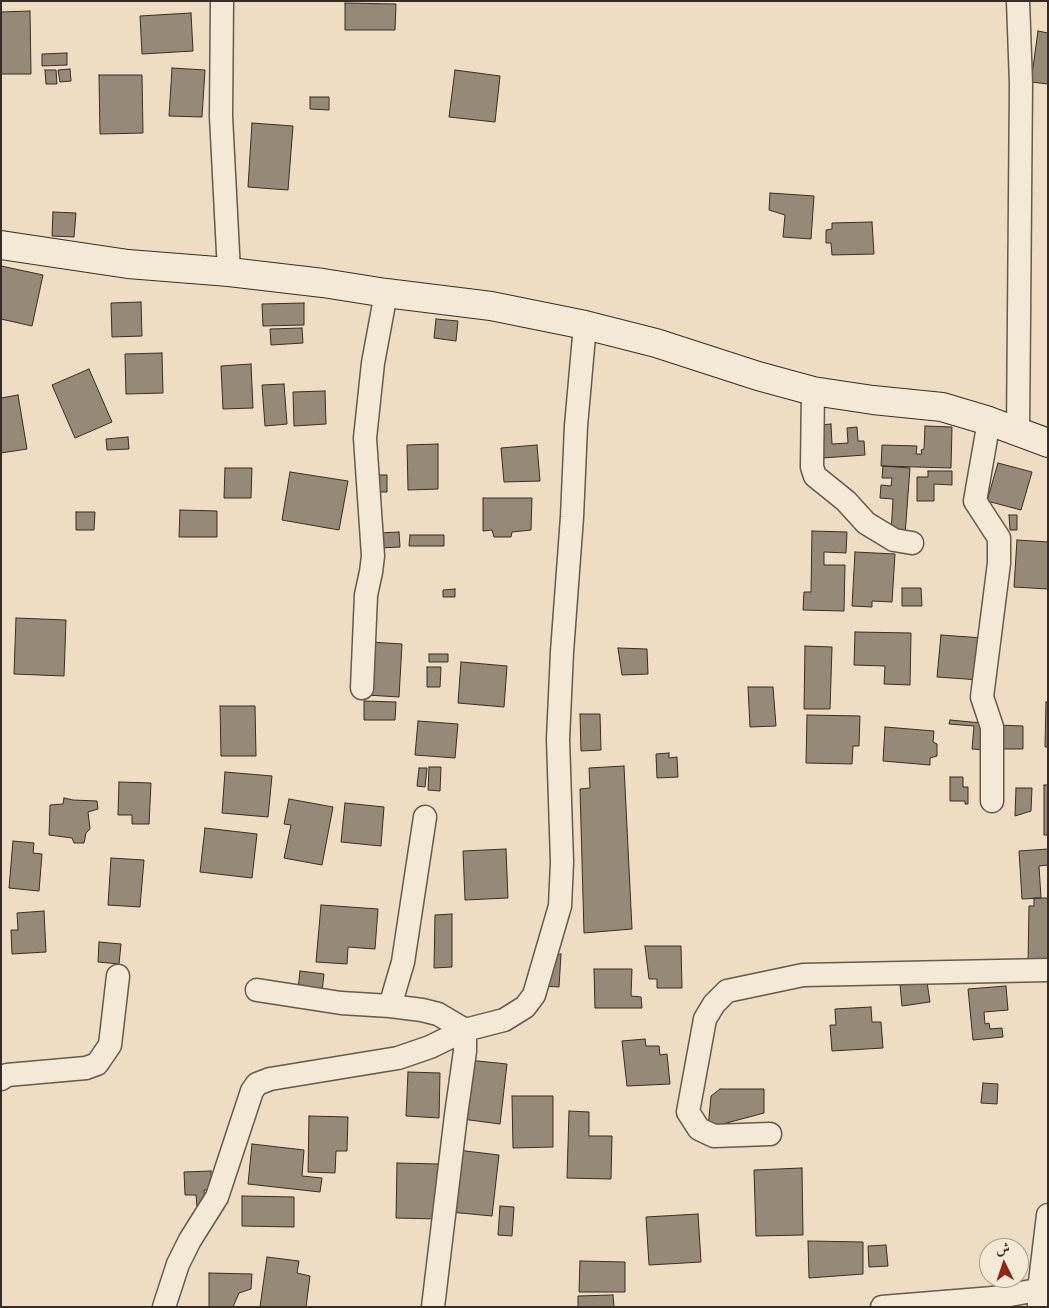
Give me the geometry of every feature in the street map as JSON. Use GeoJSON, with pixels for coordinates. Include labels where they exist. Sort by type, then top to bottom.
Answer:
{"type":"FeatureCollection","features":[{"type":"Feature","properties":{"kind":"street"},"geometry":{"type":"LineString","coordinates":[[222,1],[221,116],[229,272]]}},
{"type":"Feature","properties":{"kind":"street"},"geometry":{"type":"LineString","coordinates":[[1018,1],[1021,84],[1018,431]]}},
{"type":"Feature","properties":{"kind":"street"},"geometry":{"type":"LineString","coordinates":[[1,245],[128,264],[229,272],[491,306],[585,325],[656,343],[813,391],[942,407],[989,421],[1048,443]]}},
{"type":"Feature","properties":{"kind":"street"},"geometry":{"type":"LineString","coordinates":[[362,688],[366,595],[373,556],[365,438],[373,363],[386,293]]}},
{"type":"Feature","properties":{"kind":"street"},"geometry":{"type":"LineString","coordinates":[[164,1307],[178,1264],[190,1240],[217,1197],[252,1091],[257,1084],[270,1079],[398,1058],[465,1030],[504,1020],[525,1007],[534,995],[560,906],[562,862],[558,739],[576,426],[585,325]]}},
{"type":"Feature","properties":{"kind":"street"},"geometry":{"type":"LineString","coordinates":[[813,391],[812,467],[815,476],[846,501],[866,524],[894,540],[912,543]]}},
{"type":"Feature","properties":{"kind":"street"},"geometry":{"type":"LineString","coordinates":[[989,421],[975,501],[999,538],[999,563],[982,697],[992,727],[992,801]]}},
{"type":"Feature","properties":{"kind":"street"},"geometry":{"type":"LineString","coordinates":[[390,1006],[403,962],[425,817]]}},
{"type":"Feature","properties":{"kind":"street"},"geometry":{"type":"LineString","coordinates":[[770,1134],[714,1136],[699,1129],[688,1112],[705,1019],[714,1004],[727,991],[803,975],[1048,970]]}},
{"type":"Feature","properties":{"kind":"street"},"geometry":{"type":"LineString","coordinates":[[1,1079],[7,1075],[86,1068],[97,1064],[110,1045],[118,976]]}},
{"type":"Feature","properties":{"kind":"street"},"geometry":{"type":"LineString","coordinates":[[258,990],[341,1003],[422,1010],[438,1014],[465,1030]]}},
{"type":"Feature","properties":{"kind":"street"},"geometry":{"type":"LineString","coordinates":[[433,1307],[465,1051],[465,1030]]}},
{"type":"Feature","properties":{"kind":"street"},"geometry":{"type":"LineString","coordinates":[[882,1307],[1042,1295],[1048,1215]]}},
{"type":"Feature","properties":{"kind":"building"},"geometry":{"type":"Polygon","coordinates":[[[345,3],[396,4],[395,30],[345,30],[345,3]]]}},
{"type":"Feature","properties":{"kind":"building"},"geometry":{"type":"Polygon","coordinates":[[[30,11],[31,74],[1,74],[1,12],[30,11]]]}},
{"type":"Feature","properties":{"kind":"building"},"geometry":{"type":"Polygon","coordinates":[[[191,13],[193,51],[142,54],[140,16],[191,13]]]}},
{"type":"Feature","properties":{"kind":"building"},"geometry":{"type":"Polygon","coordinates":[[[1038,31],[1048,33],[1048,84],[1031,82],[1038,31]]]}},
{"type":"Feature","properties":{"kind":"building"},"geometry":{"type":"Polygon","coordinates":[[[67,53],[67,65],[42,66],[42,54],[67,53]]]}},
{"type":"Feature","properties":{"kind":"building"},"geometry":{"type":"Polygon","coordinates":[[[172,68],[205,70],[202,117],[169,116],[172,68]]]}},
{"type":"Feature","properties":{"kind":"building"},"geometry":{"type":"Polygon","coordinates":[[[70,69],[71,81],[60,82],[58,70],[70,69]]]}},
{"type":"Feature","properties":{"kind":"building"},"geometry":{"type":"Polygon","coordinates":[[[45,70],[56,70],[57,84],[46,84],[45,70]]]}},
{"type":"Feature","properties":{"kind":"building"},"geometry":{"type":"Polygon","coordinates":[[[455,70],[500,76],[495,122],[449,117],[455,70]]]}},
{"type":"Feature","properties":{"kind":"building"},"geometry":{"type":"Polygon","coordinates":[[[99,75],[142,75],[143,133],[100,134],[99,75]]]}},
{"type":"Feature","properties":{"kind":"building"},"geometry":{"type":"Polygon","coordinates":[[[310,97],[329,97],[329,110],[310,109],[310,97]]]}},
{"type":"Feature","properties":{"kind":"building"},"geometry":{"type":"Polygon","coordinates":[[[252,123],[293,126],[288,190],[248,187],[252,123]]]}},
{"type":"Feature","properties":{"kind":"building"},"geometry":{"type":"Polygon","coordinates":[[[770,193],[814,196],[811,239],[783,237],[785,215],[769,210],[770,193]]]}},
{"type":"Feature","properties":{"kind":"building"},"geometry":{"type":"Polygon","coordinates":[[[53,212],[76,213],[74,237],[52,236],[53,212]]]}},
{"type":"Feature","properties":{"kind":"building"},"geometry":{"type":"Polygon","coordinates":[[[872,222],[874,254],[832,255],[831,243],[826,243],[826,230],[832,229],[832,223],[872,222]]]}},
{"type":"Feature","properties":{"kind":"building"},"geometry":{"type":"Polygon","coordinates":[[[1,266],[43,275],[32,326],[1,319],[1,266]]]}},
{"type":"Feature","properties":{"kind":"building"},"geometry":{"type":"Polygon","coordinates":[[[141,302],[142,336],[112,337],[111,303],[141,302]]]}},
{"type":"Feature","properties":{"kind":"building"},"geometry":{"type":"Polygon","coordinates":[[[304,303],[304,325],[263,326],[262,304],[304,303]]]}},
{"type":"Feature","properties":{"kind":"building"},"geometry":{"type":"Polygon","coordinates":[[[436,319],[458,321],[456,341],[434,338],[436,319]]]}},
{"type":"Feature","properties":{"kind":"building"},"geometry":{"type":"Polygon","coordinates":[[[302,328],[303,343],[271,345],[270,329],[302,328]]]}},
{"type":"Feature","properties":{"kind":"building"},"geometry":{"type":"Polygon","coordinates":[[[162,353],[163,393],[126,394],[125,354],[162,353]]]}},
{"type":"Feature","properties":{"kind":"building"},"geometry":{"type":"Polygon","coordinates":[[[251,364],[253,408],[223,409],[221,366],[251,364]]]}},
{"type":"Feature","properties":{"kind":"building"},"geometry":{"type":"Polygon","coordinates":[[[89,369],[112,422],[75,438],[52,385],[89,369]]]}},
{"type":"Feature","properties":{"kind":"building"},"geometry":{"type":"Polygon","coordinates":[[[284,384],[287,424],[265,426],[262,385],[284,384]]]}},
{"type":"Feature","properties":{"kind":"building"},"geometry":{"type":"Polygon","coordinates":[[[325,391],[326,424],[294,426],[293,392],[325,391]]]}},
{"type":"Feature","properties":{"kind":"building"},"geometry":{"type":"Polygon","coordinates":[[[18,395],[27,449],[1,453],[1,398],[18,395]]]}},
{"type":"Feature","properties":{"kind":"building"},"geometry":{"type":"Polygon","coordinates":[[[831,424],[832,444],[848,443],[847,428],[857,427],[858,441],[864,441],[865,455],[822,458],[820,425],[831,424]]]}},
{"type":"Feature","properties":{"kind":"building"},"geometry":{"type":"Polygon","coordinates":[[[925,426],[952,427],[951,468],[881,466],[882,445],[917,446],[916,454],[922,454],[925,426]]]}},
{"type":"Feature","properties":{"kind":"building"},"geometry":{"type":"Polygon","coordinates":[[[128,437],[129,449],[107,450],[106,439],[128,437]]]}},
{"type":"Feature","properties":{"kind":"building"},"geometry":{"type":"Polygon","coordinates":[[[438,444],[438,489],[408,490],[407,445],[438,444]]]}},
{"type":"Feature","properties":{"kind":"building"},"geometry":{"type":"Polygon","coordinates":[[[537,445],[540,481],[504,482],[501,448],[537,445]]]}},
{"type":"Feature","properties":{"kind":"building"},"geometry":{"type":"Polygon","coordinates":[[[998,463],[1032,472],[1021,510],[987,501],[998,463]]]}},
{"type":"Feature","properties":{"kind":"building"},"geometry":{"type":"Polygon","coordinates":[[[883,466],[910,468],[905,535],[891,534],[893,499],[880,498],[881,485],[891,486],[892,478],[882,478],[883,466]]]}},
{"type":"Feature","properties":{"kind":"building"},"geometry":{"type":"Polygon","coordinates":[[[225,468],[252,468],[251,498],[224,498],[225,468]]]}},
{"type":"Feature","properties":{"kind":"building"},"geometry":{"type":"Polygon","coordinates":[[[928,471],[952,471],[952,485],[934,484],[934,501],[917,501],[917,477],[928,477],[928,471]]]}},
{"type":"Feature","properties":{"kind":"building"},"geometry":{"type":"Polygon","coordinates":[[[290,472],[348,481],[339,530],[282,520],[290,472]]]}},
{"type":"Feature","properties":{"kind":"building"},"geometry":{"type":"Polygon","coordinates":[[[372,475],[387,475],[387,492],[372,492],[372,475]]]}},
{"type":"Feature","properties":{"kind":"building"},"geometry":{"type":"Polygon","coordinates":[[[483,498],[532,498],[531,530],[512,532],[511,537],[494,537],[492,530],[483,531],[483,498]]]}},
{"type":"Feature","properties":{"kind":"building"},"geometry":{"type":"Polygon","coordinates":[[[180,510],[217,511],[217,537],[179,537],[180,510]]]}},
{"type":"Feature","properties":{"kind":"building"},"geometry":{"type":"Polygon","coordinates":[[[76,512],[95,512],[94,530],[76,530],[76,512]]]}},
{"type":"Feature","properties":{"kind":"building"},"geometry":{"type":"Polygon","coordinates":[[[1009,515],[1017,515],[1017,530],[1010,530],[1009,515]]]}},
{"type":"Feature","properties":{"kind":"building"},"geometry":{"type":"Polygon","coordinates":[[[812,531],[847,532],[846,553],[824,552],[824,565],[845,565],[844,611],[803,610],[804,592],[811,592],[812,531]]]}},
{"type":"Feature","properties":{"kind":"building"},"geometry":{"type":"Polygon","coordinates":[[[399,532],[400,547],[380,548],[379,533],[399,532]]]}},
{"type":"Feature","properties":{"kind":"building"},"geometry":{"type":"Polygon","coordinates":[[[410,535],[444,535],[444,546],[409,546],[410,535]]]}},
{"type":"Feature","properties":{"kind":"building"},"geometry":{"type":"Polygon","coordinates":[[[1017,540],[1048,542],[1048,589],[1014,587],[1017,540]]]}},
{"type":"Feature","properties":{"kind":"building"},"geometry":{"type":"Polygon","coordinates":[[[855,552],[895,554],[892,602],[872,601],[872,607],[852,606],[855,552]]]}},
{"type":"Feature","properties":{"kind":"building"},"geometry":{"type":"Polygon","coordinates":[[[902,588],[921,588],[922,606],[902,606],[902,588]]]}},
{"type":"Feature","properties":{"kind":"building"},"geometry":{"type":"Polygon","coordinates":[[[455,589],[455,597],[443,597],[443,590],[455,589]]]}},
{"type":"Feature","properties":{"kind":"building"},"geometry":{"type":"Polygon","coordinates":[[[16,618],[66,620],[64,676],[14,674],[16,618]]]}},
{"type":"Feature","properties":{"kind":"building"},"geometry":{"type":"Polygon","coordinates":[[[855,632],[911,633],[910,685],[884,684],[885,666],[854,665],[855,632]]]}},
{"type":"Feature","properties":{"kind":"building"},"geometry":{"type":"Polygon","coordinates":[[[941,635],[983,638],[980,680],[937,677],[941,635]]]}},
{"type":"Feature","properties":{"kind":"building"},"geometry":{"type":"Polygon","coordinates":[[[370,642],[402,644],[399,697],[367,695],[370,642]]]}},
{"type":"Feature","properties":{"kind":"building"},"geometry":{"type":"Polygon","coordinates":[[[805,646],[832,647],[830,709],[804,709],[805,646]]]}},
{"type":"Feature","properties":{"kind":"building"},"geometry":{"type":"Polygon","coordinates":[[[618,648],[647,649],[648,674],[622,675],[618,648]]]}},
{"type":"Feature","properties":{"kind":"building"},"geometry":{"type":"Polygon","coordinates":[[[429,654],[448,654],[448,662],[429,662],[429,654]]]}},
{"type":"Feature","properties":{"kind":"building"},"geometry":{"type":"Polygon","coordinates":[[[461,662],[507,666],[504,707],[458,703],[461,662]]]}},
{"type":"Feature","properties":{"kind":"building"},"geometry":{"type":"Polygon","coordinates":[[[427,667],[441,667],[440,687],[427,687],[427,667]]]}},
{"type":"Feature","properties":{"kind":"building"},"geometry":{"type":"Polygon","coordinates":[[[748,687],[773,687],[776,726],[750,727],[748,687]]]}},
{"type":"Feature","properties":{"kind":"building"},"geometry":{"type":"Polygon","coordinates":[[[364,701],[396,702],[395,720],[364,720],[364,701]]]}},
{"type":"Feature","properties":{"kind":"building"},"geometry":{"type":"Polygon","coordinates":[[[1046,702],[1048,702],[1048,747],[1045,747],[1046,702]]]}},
{"type":"Feature","properties":{"kind":"building"},"geometry":{"type":"Polygon","coordinates":[[[220,706],[255,706],[256,756],[221,756],[220,706]]]}},
{"type":"Feature","properties":{"kind":"building"},"geometry":{"type":"Polygon","coordinates":[[[580,714],[600,714],[601,750],[581,751],[580,714]]]}},
{"type":"Feature","properties":{"kind":"building"},"geometry":{"type":"Polygon","coordinates":[[[807,715],[860,716],[859,746],[853,746],[852,764],[806,763],[807,715]]]}},
{"type":"Feature","properties":{"kind":"building"},"geometry":{"type":"Polygon","coordinates":[[[950,720],[982,723],[985,750],[972,749],[974,726],[949,724],[950,720]]]}},
{"type":"Feature","properties":{"kind":"building"},"geometry":{"type":"Polygon","coordinates":[[[418,721],[458,724],[455,758],[415,755],[418,721]]]}},
{"type":"Feature","properties":{"kind":"building"},"geometry":{"type":"Polygon","coordinates":[[[998,725],[1023,726],[1023,749],[998,749],[998,725]]]}},
{"type":"Feature","properties":{"kind":"building"},"geometry":{"type":"Polygon","coordinates":[[[885,727],[934,731],[933,742],[937,744],[937,756],[930,758],[930,765],[883,761],[885,727]]]}},
{"type":"Feature","properties":{"kind":"building"},"geometry":{"type":"Polygon","coordinates":[[[669,753],[669,758],[677,757],[678,777],[657,778],[656,754],[669,753]]]}},
{"type":"Feature","properties":{"kind":"building"},"geometry":{"type":"Polygon","coordinates":[[[624,766],[632,929],[584,933],[580,789],[590,788],[589,768],[624,766]]]}},
{"type":"Feature","properties":{"kind":"building"},"geometry":{"type":"Polygon","coordinates":[[[429,767],[441,767],[440,791],[428,790],[429,767]]]}},
{"type":"Feature","properties":{"kind":"building"},"geometry":{"type":"Polygon","coordinates":[[[419,768],[427,768],[425,787],[417,786],[419,768]]]}},
{"type":"Feature","properties":{"kind":"building"},"geometry":{"type":"Polygon","coordinates":[[[225,772],[272,776],[268,817],[222,813],[225,772]]]}},
{"type":"Feature","properties":{"kind":"building"},"geometry":{"type":"Polygon","coordinates":[[[950,777],[963,777],[963,787],[968,787],[968,804],[965,804],[965,801],[950,801],[950,777]]]}},
{"type":"Feature","properties":{"kind":"building"},"geometry":{"type":"Polygon","coordinates":[[[119,782],[151,783],[149,824],[132,824],[132,815],[118,815],[119,782]]]}},
{"type":"Feature","properties":{"kind":"building"},"geometry":{"type":"Polygon","coordinates":[[[1044,785],[1048,785],[1048,835],[1044,835],[1044,785]]]}},
{"type":"Feature","properties":{"kind":"building"},"geometry":{"type":"Polygon","coordinates":[[[1016,788],[1032,788],[1031,811],[1015,816],[1016,788]]]}},
{"type":"Feature","properties":{"kind":"building"},"geometry":{"type":"Polygon","coordinates":[[[64,798],[97,801],[98,809],[88,812],[90,829],[86,833],[84,843],[74,843],[72,838],[49,835],[50,805],[63,804],[64,798]]]}},
{"type":"Feature","properties":{"kind":"building"},"geometry":{"type":"Polygon","coordinates":[[[289,799],[333,807],[322,865],[284,858],[291,825],[284,824],[289,799]]]}},
{"type":"Feature","properties":{"kind":"building"},"geometry":{"type":"Polygon","coordinates":[[[345,803],[384,807],[381,846],[341,842],[345,803]]]}},
{"type":"Feature","properties":{"kind":"building"},"geometry":{"type":"Polygon","coordinates":[[[205,828],[257,834],[252,878],[200,872],[205,828]]]}},
{"type":"Feature","properties":{"kind":"building"},"geometry":{"type":"Polygon","coordinates":[[[13,841],[34,843],[33,853],[42,854],[39,891],[9,888],[13,841]]]}},
{"type":"Feature","properties":{"kind":"building"},"geometry":{"type":"Polygon","coordinates":[[[506,849],[508,898],[465,900],[463,851],[506,849]]]}},
{"type":"Feature","properties":{"kind":"building"},"geometry":{"type":"Polygon","coordinates":[[[1048,849],[1048,865],[1039,866],[1041,898],[1022,899],[1019,851],[1048,849]]]}},
{"type":"Feature","properties":{"kind":"building"},"geometry":{"type":"Polygon","coordinates":[[[111,858],[144,860],[140,907],[108,905],[111,858]]]}},
{"type":"Feature","properties":{"kind":"building"},"geometry":{"type":"Polygon","coordinates":[[[1034,898],[1048,898],[1048,963],[1028,963],[1029,906],[1034,906],[1034,898]]]}},
{"type":"Feature","properties":{"kind":"building"},"geometry":{"type":"Polygon","coordinates":[[[321,905],[378,909],[375,949],[348,947],[347,964],[316,962],[321,905]]]}},
{"type":"Feature","properties":{"kind":"building"},"geometry":{"type":"Polygon","coordinates":[[[44,911],[46,952],[12,954],[11,930],[18,930],[17,913],[44,911]]]}},
{"type":"Feature","properties":{"kind":"building"},"geometry":{"type":"Polygon","coordinates":[[[452,914],[452,967],[434,968],[435,915],[452,914]]]}},
{"type":"Feature","properties":{"kind":"building"},"geometry":{"type":"Polygon","coordinates":[[[99,942],[121,944],[119,964],[98,962],[99,942]]]}},
{"type":"Feature","properties":{"kind":"building"},"geometry":{"type":"Polygon","coordinates":[[[645,946],[681,946],[682,988],[657,988],[657,979],[649,979],[645,946]]]}},
{"type":"Feature","properties":{"kind":"building"},"geometry":{"type":"Polygon","coordinates":[[[561,954],[559,987],[542,986],[549,956],[561,954]]]}},
{"type":"Feature","properties":{"kind":"building"},"geometry":{"type":"Polygon","coordinates":[[[594,969],[632,969],[631,996],[641,997],[642,1008],[595,1008],[594,969]]]}},
{"type":"Feature","properties":{"kind":"building"},"geometry":{"type":"Polygon","coordinates":[[[300,971],[324,974],[322,992],[298,989],[300,971]]]}},
{"type":"Feature","properties":{"kind":"building"},"geometry":{"type":"Polygon","coordinates":[[[927,982],[930,1002],[902,1006],[900,985],[927,982]]]}},
{"type":"Feature","properties":{"kind":"building"},"geometry":{"type":"Polygon","coordinates":[[[1006,986],[1008,1010],[984,1012],[985,1024],[989,1023],[990,1029],[1002,1028],[1003,1037],[973,1040],[968,989],[1006,986]]]}},
{"type":"Feature","properties":{"kind":"building"},"geometry":{"type":"Polygon","coordinates":[[[871,1007],[872,1022],[881,1022],[883,1048],[832,1051],[830,1025],[836,1025],[835,1009],[871,1007]]]}},
{"type":"Feature","properties":{"kind":"building"},"geometry":{"type":"Polygon","coordinates":[[[645,1039],[646,1046],[659,1046],[660,1055],[667,1054],[670,1084],[627,1086],[622,1041],[645,1039]]]}},
{"type":"Feature","properties":{"kind":"building"},"geometry":{"type":"Polygon","coordinates":[[[468,1060],[507,1064],[500,1124],[462,1119],[468,1060]]]}},
{"type":"Feature","properties":{"kind":"building"},"geometry":{"type":"Polygon","coordinates":[[[408,1072],[440,1073],[439,1118],[406,1116],[408,1072]]]}},
{"type":"Feature","properties":{"kind":"building"},"geometry":{"type":"Polygon","coordinates":[[[983,1083],[998,1084],[997,1104],[981,1103],[983,1083]]]}},
{"type":"Feature","properties":{"kind":"building"},"geometry":{"type":"Polygon","coordinates":[[[720,1089],[764,1089],[764,1113],[708,1128],[711,1096],[720,1089]]]}},
{"type":"Feature","properties":{"kind":"building"},"geometry":{"type":"Polygon","coordinates":[[[512,1096],[553,1096],[553,1147],[513,1148],[512,1096]]]}},
{"type":"Feature","properties":{"kind":"building"},"geometry":{"type":"Polygon","coordinates":[[[569,1111],[589,1112],[589,1136],[612,1136],[611,1179],[567,1178],[569,1111]]]}},
{"type":"Feature","properties":{"kind":"building"},"geometry":{"type":"Polygon","coordinates":[[[309,1116],[348,1117],[347,1151],[336,1151],[335,1173],[308,1172],[309,1116]]]}},
{"type":"Feature","properties":{"kind":"building"},"geometry":{"type":"Polygon","coordinates":[[[252,1144],[304,1150],[302,1176],[322,1178],[320,1192],[248,1184],[252,1144]]]}},
{"type":"Feature","properties":{"kind":"building"},"geometry":{"type":"Polygon","coordinates":[[[457,1150],[499,1155],[492,1216],[450,1212],[457,1150]]]}},
{"type":"Feature","properties":{"kind":"building"},"geometry":{"type":"Polygon","coordinates":[[[397,1163],[439,1164],[438,1219],[396,1218],[397,1163]]]}},
{"type":"Feature","properties":{"kind":"building"},"geometry":{"type":"Polygon","coordinates":[[[802,1168],[803,1235],[756,1236],[754,1170],[802,1168]]]}},
{"type":"Feature","properties":{"kind":"building"},"geometry":{"type":"Polygon","coordinates":[[[211,1171],[212,1190],[204,1190],[205,1207],[197,1207],[196,1195],[185,1195],[184,1172],[211,1171]]]}},
{"type":"Feature","properties":{"kind":"building"},"geometry":{"type":"Polygon","coordinates":[[[242,1196],[294,1197],[294,1227],[242,1226],[242,1196]]]}},
{"type":"Feature","properties":{"kind":"building"},"geometry":{"type":"Polygon","coordinates":[[[500,1206],[514,1207],[512,1236],[498,1235],[500,1206]]]}},
{"type":"Feature","properties":{"kind":"building"},"geometry":{"type":"Polygon","coordinates":[[[698,1214],[701,1262],[649,1265],[646,1217],[698,1214]]]}},
{"type":"Feature","properties":{"kind":"building"},"geometry":{"type":"Polygon","coordinates":[[[808,1241],[863,1242],[863,1274],[809,1278],[808,1241]]]}},
{"type":"Feature","properties":{"kind":"building"},"geometry":{"type":"Polygon","coordinates":[[[886,1245],[888,1266],[869,1267],[868,1246],[886,1245]]]}},
{"type":"Feature","properties":{"kind":"building"},"geometry":{"type":"Polygon","coordinates":[[[267,1257],[299,1261],[297,1273],[310,1276],[306,1307],[260,1307],[267,1257]]]}},
{"type":"Feature","properties":{"kind":"building"},"geometry":{"type":"Polygon","coordinates":[[[580,1261],[625,1262],[625,1292],[579,1292],[580,1261]]]}},
{"type":"Feature","properties":{"kind":"building"},"geometry":{"type":"Polygon","coordinates":[[[209,1273],[252,1274],[251,1289],[239,1293],[233,1307],[209,1307],[209,1273]]]}},
{"type":"Feature","properties":{"kind":"building"},"geometry":{"type":"Polygon","coordinates":[[[613,1295],[614,1307],[578,1307],[578,1296],[613,1295]]]}}]}
